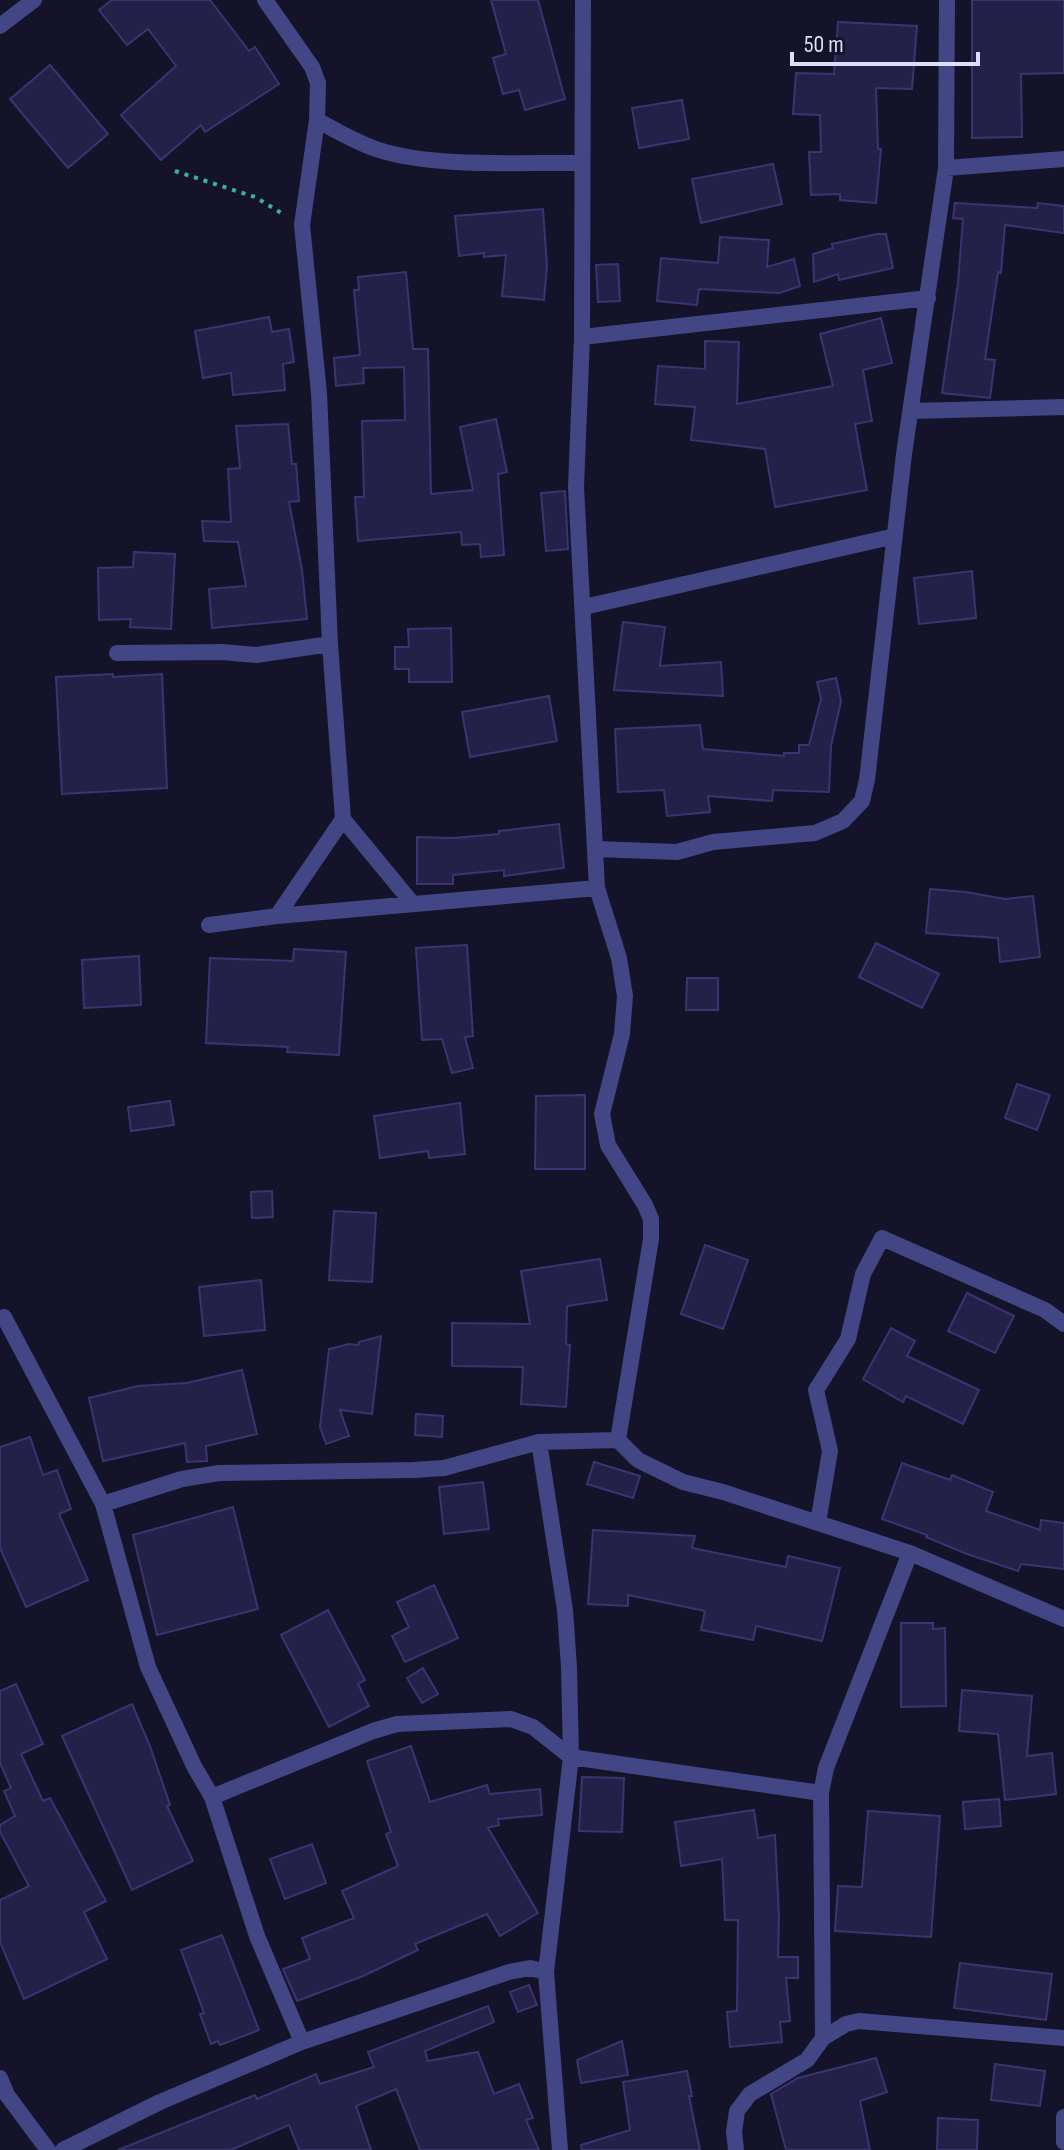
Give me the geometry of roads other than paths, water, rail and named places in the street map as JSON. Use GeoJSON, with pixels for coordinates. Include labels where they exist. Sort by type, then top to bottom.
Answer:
{"type":"FeatureCollection","features":[{"type":"Feature","properties":{"kind":"street"},"geometry":{"type":"LineString","coordinates":[[0,25],[34,0]]}},
{"type":"Feature","properties":{"kind":"street"},"geometry":{"type":"LineString","coordinates":[[265,0],[312,67],[318,83],[317,120],[302,225],[319,393],[330,644],[343,819],[413,904]]}},
{"type":"Feature","properties":{"kind":"street"},"geometry":{"type":"LineString","coordinates":[[583,0],[582,337],[576,487],[597,888],[619,958],[625,996],[622,1034],[602,1114],[608,1145],[651,1219],[651,1239],[618,1440]]}},
{"type":"Feature","properties":{"kind":"street"},"geometry":{"type":"LineString","coordinates":[[596,849],[677,852],[713,842],[815,833],[843,821],[862,801],[946,168],[947,0]]}},
{"type":"Feature","properties":{"kind":"street"},"geometry":{"type":"LineString","coordinates":[[317,120],[380,150],[404,156],[434,160],[582,163]]}},
{"type":"Feature","properties":{"kind":"street"},"geometry":{"type":"LineString","coordinates":[[946,168],[1064,159]]}},
{"type":"Feature","properties":{"kind":"street"},"geometry":{"type":"LineString","coordinates":[[582,337],[928,298]]}},
{"type":"Feature","properties":{"kind":"street"},"geometry":{"type":"LineString","coordinates":[[912,411],[1064,407]]}},
{"type":"Feature","properties":{"kind":"street"},"geometry":{"type":"LineString","coordinates":[[584,607],[895,536]]}},
{"type":"Feature","properties":{"kind":"street"},"geometry":{"type":"LineString","coordinates":[[117,653],[222,652],[256,655],[330,644]]}},
{"type":"Feature","properties":{"kind":"street"},"geometry":{"type":"LineString","coordinates":[[277,916],[343,819]]}},
{"type":"Feature","properties":{"kind":"street"},"geometry":{"type":"LineString","coordinates":[[209,925],[277,916],[597,888]]}},
{"type":"Feature","properties":{"kind":"street"},"geometry":{"type":"LineString","coordinates":[[818,1523],[830,1451],[816,1390],[848,1339],[863,1274],[882,1238],[1045,1310],[1064,1324]]}},
{"type":"Feature","properties":{"kind":"street"},"geometry":{"type":"LineString","coordinates":[[4,1317],[103,1504],[148,1667],[194,1766],[212,1797],[254,1926],[302,2042]]}},
{"type":"Feature","properties":{"kind":"street"},"geometry":{"type":"LineString","coordinates":[[103,1504],[182,1479],[219,1473],[444,1468],[539,1442],[618,1440],[638,1460],[683,1482],[910,1553],[1064,1619]]}},
{"type":"Feature","properties":{"kind":"street"},"geometry":{"type":"LineString","coordinates":[[539,1442],[565,1610],[569,1667],[571,1757],[546,1972],[560,2150]]}},
{"type":"Feature","properties":{"kind":"street"},"geometry":{"type":"LineString","coordinates":[[823,2038],[821,1793],[826,1768],[910,1553]]}},
{"type":"Feature","properties":{"kind":"street"},"geometry":{"type":"LineString","coordinates":[[212,1797],[397,1724],[511,1719],[533,1727],[571,1757],[821,1793]]}},
{"type":"Feature","properties":{"kind":"street"},"geometry":{"type":"LineString","coordinates":[[63,2150],[160,2102],[302,2042],[509,1972],[530,1968],[546,1972]]}},
{"type":"Feature","properties":{"kind":"street"},"geometry":{"type":"LineString","coordinates":[[736,2150],[734,2132],[737,2111],[750,2094],[807,2060],[823,2038],[846,2024],[859,2021],[1064,2038]]}},
{"type":"Feature","properties":{"kind":"street"},"geometry":{"type":"LineString","coordinates":[[0,2078],[7,2095],[48,2150]]}},
{"type":"Feature","properties":{"kind":"street"},"geometry":{"type":"LineString","coordinates":[[1064,2117],[1064,2142]]}}]}
